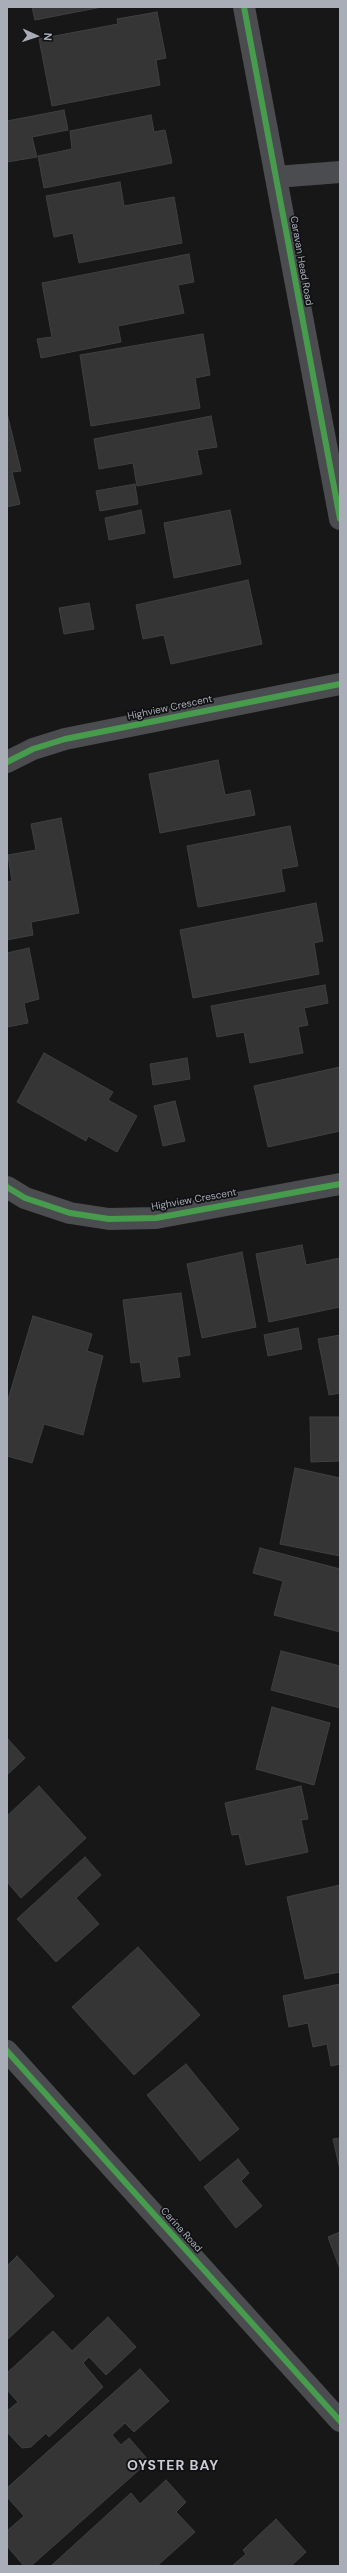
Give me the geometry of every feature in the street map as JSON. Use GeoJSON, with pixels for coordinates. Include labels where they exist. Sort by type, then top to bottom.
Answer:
{"type":"FeatureCollection","features":[{"type":"Feature","properties":{"kind":"street","name":"Caravan Head Road"},"geometry":{"type":"LineString","coordinates":[[244,7],[340,519]]}},
{"type":"Feature","properties":{"kind":"street"},"geometry":{"type":"LineString","coordinates":[[276,177],[340,172]]}},
{"type":"Feature","properties":{"kind":"street","name":"Highview Crescent"},"geometry":{"type":"LineString","coordinates":[[7,762],[33,749],[65,739],[340,684]]}},
{"type":"Feature","properties":{"kind":"street","name":"Highview Crescent"},"geometry":{"type":"LineString","coordinates":[[7,1188],[25,1198],[70,1213],[109,1219],[156,1218],[340,1184]]}},
{"type":"Feature","properties":{"kind":"street","name":"Carina Road"},"geometry":{"type":"LineString","coordinates":[[7,2051],[340,2421]]}},
{"type":"Feature","properties":{"kind":"building"},"geometry":{"type":"Polygon","coordinates":[[[32,7],[102,7],[35,20],[32,7]]]}},
{"type":"Feature","properties":{"kind":"building"},"geometry":{"type":"Polygon","coordinates":[[[157,12],[166,58],[156,60],[160,85],[52,106],[39,39],[118,24],[117,19],[157,12]]]}},
{"type":"Feature","properties":{"kind":"building"},"geometry":{"type":"Polygon","coordinates":[[[64,110],[68,130],[32,137],[37,157],[7,162],[7,121],[64,110]]]}},
{"type":"Feature","properties":{"kind":"building"},"geometry":{"type":"Polygon","coordinates":[[[151,115],[154,132],[165,130],[172,163],[44,188],[38,156],[72,149],[70,131],[151,115]]]}},
{"type":"Feature","properties":{"kind":"building"},"geometry":{"type":"Polygon","coordinates":[[[120,182],[124,206],[174,197],[182,243],[79,263],[73,233],[54,237],[46,196],[120,182]]]}},
{"type":"Feature","properties":{"kind":"building"},"geometry":{"type":"Polygon","coordinates":[[[189,254],[194,282],[178,285],[184,313],[118,326],[121,342],[41,358],[37,339],[52,337],[42,283],[189,254]]]}},
{"type":"Feature","properties":{"kind":"building"},"geometry":{"type":"Polygon","coordinates":[[[203,334],[210,375],[195,378],[200,408],[91,426],[80,355],[203,334]]]}},
{"type":"Feature","properties":{"kind":"building"},"geometry":{"type":"Polygon","coordinates":[[[7,413],[21,471],[12,472],[20,504],[7,507],[7,413]]]}},
{"type":"Feature","properties":{"kind":"building"},"geometry":{"type":"Polygon","coordinates":[[[211,416],[217,447],[197,450],[202,474],[137,486],[133,463],[99,469],[94,439],[211,416]]]}},
{"type":"Feature","properties":{"kind":"building"},"geometry":{"type":"Polygon","coordinates":[[[135,484],[138,504],[100,511],[96,491],[135,484]]]}},
{"type":"Feature","properties":{"kind":"building"},"geometry":{"type":"Polygon","coordinates":[[[141,510],[145,533],[109,540],[105,518],[141,510]]]}},
{"type":"Feature","properties":{"kind":"building"},"geometry":{"type":"Polygon","coordinates":[[[230,510],[241,564],[174,578],[164,523],[230,510]]]}},
{"type":"Feature","properties":{"kind":"building"},"geometry":{"type":"Polygon","coordinates":[[[248,580],[262,644],[171,664],[164,635],[143,639],[136,605],[248,580]]]}},
{"type":"Feature","properties":{"kind":"building"},"geometry":{"type":"Polygon","coordinates":[[[89,603],[94,629],[64,634],[59,608],[89,603]]]}},
{"type":"Feature","properties":{"kind":"building"},"geometry":{"type":"Polygon","coordinates":[[[218,760],[225,795],[250,790],[255,815],[160,833],[149,774],[218,760]]]}},
{"type":"Feature","properties":{"kind":"building"},"geometry":{"type":"Polygon","coordinates":[[[61,818],[79,913],[31,922],[33,935],[7,940],[7,882],[12,881],[8,855],[36,850],[31,824],[61,818]]]}},
{"type":"Feature","properties":{"kind":"building"},"geometry":{"type":"Polygon","coordinates":[[[290,826],[298,866],[281,869],[285,891],[198,907],[187,846],[290,826]]]}},
{"type":"Feature","properties":{"kind":"building"},"geometry":{"type":"Polygon","coordinates":[[[316,903],[323,941],[314,943],[319,974],[193,998],[180,930],[316,903]]]}},
{"type":"Feature","properties":{"kind":"building"},"geometry":{"type":"Polygon","coordinates":[[[29,948],[39,999],[24,1003],[28,1023],[7,1027],[7,953],[29,948]]]}},
{"type":"Feature","properties":{"kind":"building"},"geometry":{"type":"Polygon","coordinates":[[[325,985],[328,1003],[304,1008],[308,1025],[298,1027],[303,1053],[250,1063],[244,1032],[217,1037],[211,1006],[325,985]]]}},
{"type":"Feature","properties":{"kind":"building"},"geometry":{"type":"Polygon","coordinates":[[[44,1053],[113,1092],[108,1100],[137,1116],[117,1152],[88,1136],[86,1141],[17,1102],[44,1053]]]}},
{"type":"Feature","properties":{"kind":"building"},"geometry":{"type":"Polygon","coordinates":[[[187,1058],[190,1079],[153,1085],[150,1064],[187,1058]]]}},
{"type":"Feature","properties":{"kind":"building"},"geometry":{"type":"Polygon","coordinates":[[[340,1067],[340,1131],[268,1147],[254,1086],[340,1067]]]}},
{"type":"Feature","properties":{"kind":"building"},"geometry":{"type":"Polygon","coordinates":[[[175,1101],[185,1141],[163,1146],[154,1106],[175,1101]]]}},
{"type":"Feature","properties":{"kind":"building"},"geometry":{"type":"Polygon","coordinates":[[[302,1245],[306,1265],[340,1258],[340,1307],[269,1322],[256,1254],[302,1245]]]}},
{"type":"Feature","properties":{"kind":"building"},"geometry":{"type":"Polygon","coordinates":[[[242,1252],[256,1327],[202,1338],[187,1264],[242,1252]]]}},
{"type":"Feature","properties":{"kind":"building"},"geometry":{"type":"Polygon","coordinates":[[[181,1293],[190,1355],[177,1357],[180,1377],[143,1382],[140,1362],[131,1363],[123,1300],[181,1293]]]}},
{"type":"Feature","properties":{"kind":"building"},"geometry":{"type":"Polygon","coordinates":[[[33,1316],[92,1334],[87,1351],[103,1356],[83,1435],[44,1424],[32,1463],[7,1456],[7,1403],[33,1316]]]}},
{"type":"Feature","properties":{"kind":"building"},"geometry":{"type":"Polygon","coordinates":[[[298,1328],[302,1349],[268,1356],[264,1335],[298,1328]]]}},
{"type":"Feature","properties":{"kind":"building"},"geometry":{"type":"Polygon","coordinates":[[[340,1335],[340,1393],[329,1395],[318,1339],[340,1335]]]}},
{"type":"Feature","properties":{"kind":"building"},"geometry":{"type":"Polygon","coordinates":[[[310,1417],[340,1417],[340,1461],[311,1462],[310,1417]]]}},
{"type":"Feature","properties":{"kind":"building"},"geometry":{"type":"Polygon","coordinates":[[[295,1468],[340,1478],[340,1556],[280,1544],[295,1468]]]}},
{"type":"Feature","properties":{"kind":"building"},"geometry":{"type":"Polygon","coordinates":[[[260,1548],[340,1569],[340,1632],[274,1615],[283,1581],[253,1573],[260,1548]]]}},
{"type":"Feature","properties":{"kind":"building"},"geometry":{"type":"Polygon","coordinates":[[[281,1651],[340,1666],[340,1708],[271,1690],[281,1651]]]}},
{"type":"Feature","properties":{"kind":"building"},"geometry":{"type":"Polygon","coordinates":[[[272,1707],[330,1723],[314,1785],[256,1769],[272,1707]]]}},
{"type":"Feature","properties":{"kind":"building"},"geometry":{"type":"Polygon","coordinates":[[[7,1738],[25,1758],[7,1775],[7,1738]]]}},
{"type":"Feature","properties":{"kind":"building"},"geometry":{"type":"Polygon","coordinates":[[[39,1786],[86,1838],[21,1898],[7,1882],[7,1816],[39,1786]]]}},
{"type":"Feature","properties":{"kind":"building"},"geometry":{"type":"Polygon","coordinates":[[[301,1786],[308,1819],[301,1820],[308,1852],[246,1865],[239,1834],[232,1835],[225,1803],[301,1786]]]}},
{"type":"Feature","properties":{"kind":"building"},"geometry":{"type":"Polygon","coordinates":[[[85,1857],[101,1875],[76,1898],[99,1924],[56,1962],[17,1919],[85,1857]]]}},
{"type":"Feature","properties":{"kind":"building"},"geometry":{"type":"Polygon","coordinates":[[[340,1885],[340,1972],[305,1979],[287,1897],[340,1885]]]}},
{"type":"Feature","properties":{"kind":"building"},"geometry":{"type":"Polygon","coordinates":[[[138,1947],[200,2015],[134,2075],[72,2007],[138,1947]]]}},
{"type":"Feature","properties":{"kind":"building"},"geometry":{"type":"Polygon","coordinates":[[[340,1984],[340,2064],[331,2066],[327,2044],[313,2047],[308,2023],[289,2027],[283,1996],[340,1984]]]}},
{"type":"Feature","properties":{"kind":"building"},"geometry":{"type":"Polygon","coordinates":[[[186,2064],[239,2129],[200,2161],[147,2095],[186,2064]]]}},
{"type":"Feature","properties":{"kind":"building"},"geometry":{"type":"Polygon","coordinates":[[[340,2138],[340,2170],[333,2139],[340,2138]]]}},
{"type":"Feature","properties":{"kind":"building"},"geometry":{"type":"Polygon","coordinates":[[[238,2159],[249,2173],[241,2181],[262,2206],[236,2228],[204,2187],[238,2159]]]}},
{"type":"Feature","properties":{"kind":"building"},"geometry":{"type":"Polygon","coordinates":[[[340,2232],[340,2269],[328,2237],[340,2232]]]}},
{"type":"Feature","properties":{"kind":"building"},"geometry":{"type":"Polygon","coordinates":[[[17,2256],[54,2296],[7,2340],[7,2266],[17,2256]]]}},
{"type":"Feature","properties":{"kind":"building"},"geometry":{"type":"Polygon","coordinates":[[[108,2317],[136,2347],[106,2375],[89,2357],[83,2363],[103,2387],[49,2437],[46,2433],[31,2447],[22,2448],[7,2432],[7,2411],[18,2402],[7,2390],[7,2373],[53,2331],[72,2351],[108,2317]]]}},
{"type":"Feature","properties":{"kind":"building"},"geometry":{"type":"Polygon","coordinates":[[[140,2369],[169,2401],[134,2432],[125,2423],[112,2435],[121,2445],[129,2438],[149,2461],[31,2566],[24,2566],[7,2546],[7,2531],[24,2516],[7,2497],[7,2488],[140,2369]]]}},
{"type":"Feature","properties":{"kind":"building"},"geometry":{"type":"Polygon","coordinates":[[[166,2480],[186,2502],[176,2512],[195,2532],[157,2566],[52,2565],[131,2493],[140,2504],[166,2480]]]}},
{"type":"Feature","properties":{"kind":"building"},"geometry":{"type":"Polygon","coordinates":[[[276,2519],[306,2552],[291,2566],[232,2566],[246,2554],[243,2550],[276,2519]]]}},
{"type":"Feature","properties":{"kind":"cycle path"},"geometry":{"type":"LineString","coordinates":[[244,7],[340,519]]}},
{"type":"Feature","properties":{"kind":"cycle path"},"geometry":{"type":"LineString","coordinates":[[7,762],[33,749],[65,739],[340,684]]}},
{"type":"Feature","properties":{"kind":"cycle path"},"geometry":{"type":"LineString","coordinates":[[7,1187],[25,1198],[70,1213],[109,1219],[156,1218],[340,1184]]}},
{"type":"Feature","properties":{"kind":"cycle path"},"geometry":{"type":"LineString","coordinates":[[7,2051],[340,2421]]}},
{"type":"Feature","properties":{"kind":"district","name":"OYSTER BAY"},"geometry":{"type":"Point","coordinates":[173,2466]}}]}
